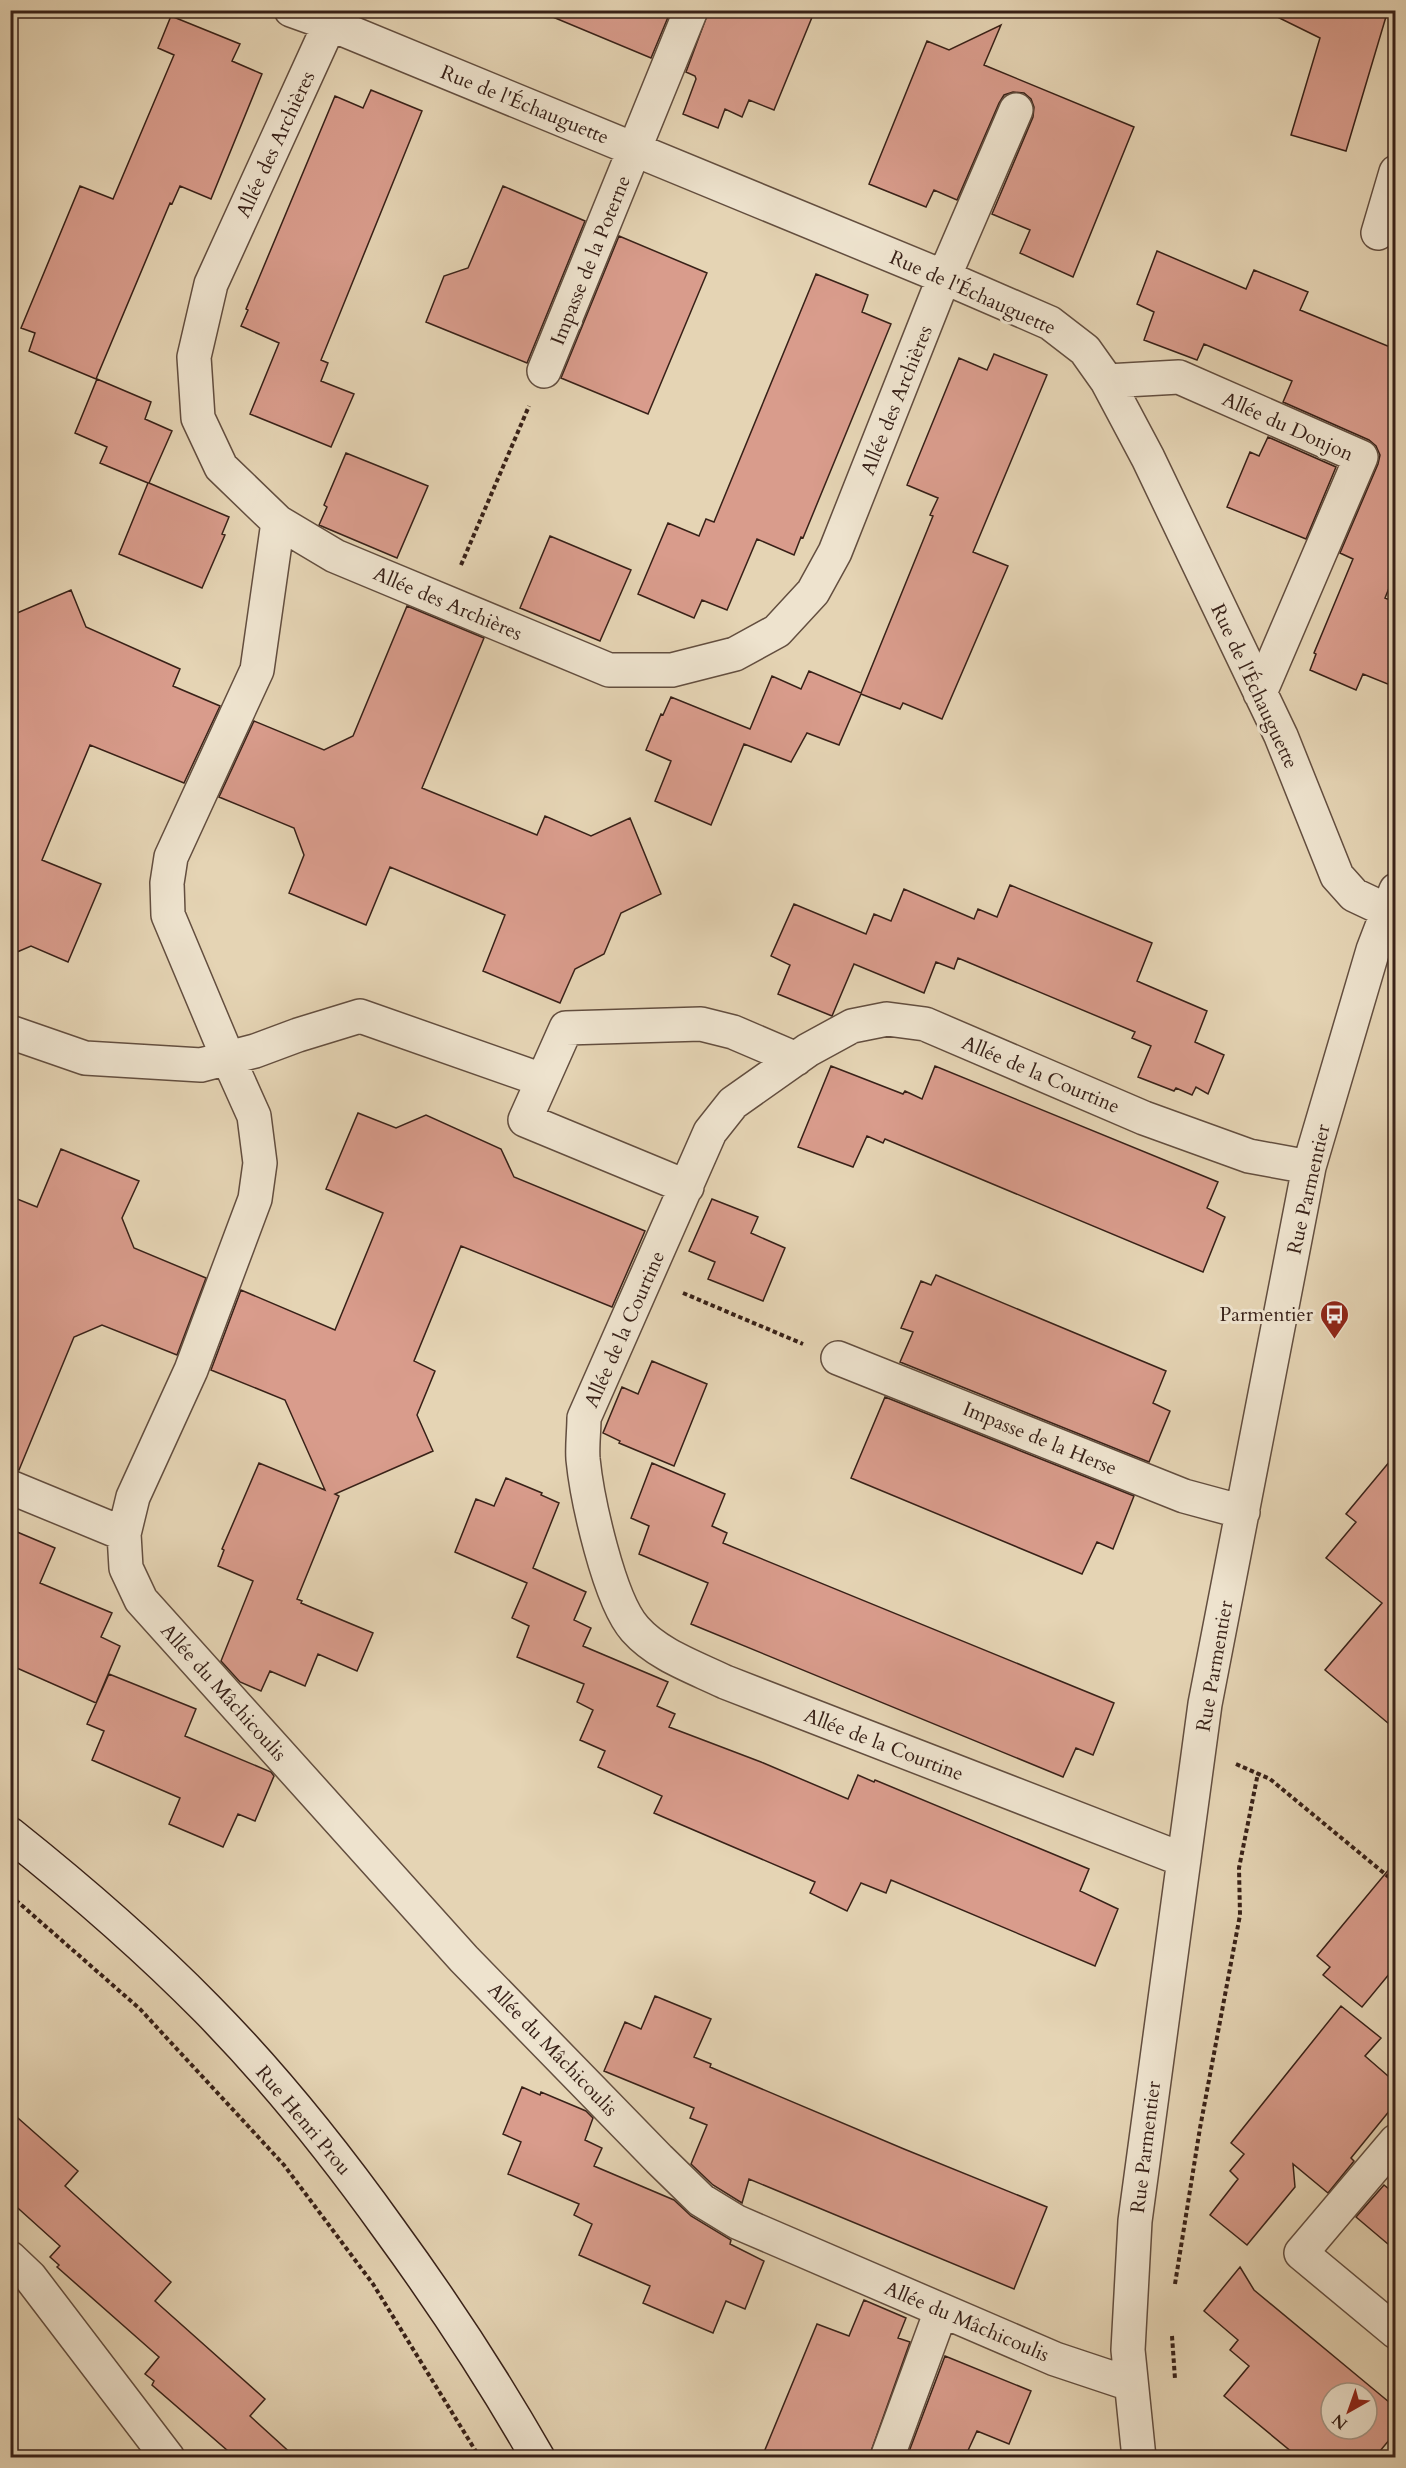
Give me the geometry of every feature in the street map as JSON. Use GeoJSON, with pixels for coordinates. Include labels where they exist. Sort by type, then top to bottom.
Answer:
{"type":"FeatureCollection","features":[{"type":"Feature","properties":{"kind":"street","name":"Rue de l'Échauguette"},"geometry":{"type":"LineString","coordinates":[[291,10],[333,17],[635,148],[944,277],[1050,323],[1084,350],[1107,381],[1148,458],[1281,736],[1337,876],[1354,895],[1392,900]]}},
{"type":"Feature","properties":{"kind":"street","name":"Impasse de la Poterne"},"geometry":{"type":"LineString","coordinates":[[544,371],[691,10]]}},
{"type":"Feature","properties":{"kind":"street","name":"Allée des Archières"},"geometry":{"type":"LineString","coordinates":[[333,17],[211,284],[194,357],[198,418],[221,468],[278,522],[335,556],[609,670],[672,670],[735,654],[777,631],[813,592],[835,552],[944,277],[1016,110]]}},
{"type":"Feature","properties":{"kind":"street"},"geometry":{"type":"LineString","coordinates":[[1378,233],[1395,172]]}},
{"type":"Feature","properties":{"kind":"street","name":"Allée du Donjon"},"geometry":{"type":"LineString","coordinates":[[1107,381],[1179,377],[1361,457],[1260,693]]}},
{"type":"Feature","properties":{"kind":"street","name":"Allée du Mâchicoulis"},"geometry":{"type":"LineString","coordinates":[[278,522],[257,670],[171,857],[167,883],[168,915],[255,1116],[260,1163],[255,1200],[191,1371],[133,1497],[124,1534],[126,1568],[141,1600],[464,1959],[701,2200],[737,2222],[1055,2360],[1130,2384]]}},
{"type":"Feature","properties":{"kind":"street","name":"Rue Parmentier"},"geometry":{"type":"LineString","coordinates":[[1139,2457],[1128,2350],[1135,2221],[1205,1704],[1310,1167],[1370,960],[1392,900]]}},
{"type":"Feature","properties":{"kind":"street"},"geometry":{"type":"LineString","coordinates":[[10,1032],[85,1058],[201,1065],[360,1016],[542,1080]]}},
{"type":"Feature","properties":{"kind":"street","name":"Allée de la Courtine"},"geometry":{"type":"LineString","coordinates":[[1184,1860],[725,1682],[660,1651],[634,1628],[615,1592],[595,1524],[583,1458],[584,1418],[710,1132],[733,1103],[796,1059],[852,1026],[887,1019],[925,1024],[1144,1118],[1249,1156],[1310,1167]]}},
{"type":"Feature","properties":{"kind":"street"},"geometry":{"type":"LineString","coordinates":[[687,1187],[525,1120],[566,1028],[701,1024],[734,1032],[796,1059]]}},
{"type":"Feature","properties":{"kind":"street","name":"Impasse de la Herse"},"geometry":{"type":"LineString","coordinates":[[838,1358],[1184,1496],[1243,1512]]}},
{"type":"Feature","properties":{"kind":"street"},"geometry":{"type":"LineString","coordinates":[[10,1487],[124,1534]]}},
{"type":"Feature","properties":{"kind":"street","name":"Rue Henri Prou"},"geometry":{"type":"LineString","coordinates":[[10,1834],[69,1881],[208,2009],[290,2100],[350,2175],[444,2305],[538,2457]]}},
{"type":"Feature","properties":{"kind":"street"},"geometry":{"type":"LineString","coordinates":[[1395,2141],[1302,2253],[1395,2332]]}},
{"type":"Feature","properties":{"kind":"street"},"geometry":{"type":"LineString","coordinates":[[10,2258],[30,2277],[168,2457]]}},
{"type":"Feature","properties":{"kind":"street"},"geometry":{"type":"LineString","coordinates":[[887,2457],[941,2310]]}},
{"type":"Feature","properties":{"kind":"path"},"geometry":{"type":"LineString","coordinates":[[445,601],[544,371]]}},
{"type":"Feature","properties":{"kind":"path"},"geometry":{"type":"LineString","coordinates":[[646,1278],[838,1358]]}},
{"type":"Feature","properties":{"kind":"path"},"geometry":{"type":"LineString","coordinates":[[1199,1749],[1270,1779],[1395,1883]]}},
{"type":"Feature","properties":{"kind":"path"},"geometry":{"type":"LineString","coordinates":[[1174,2288],[1200,2128],[1240,1915],[1239,1868],[1258,1773]]}},
{"type":"Feature","properties":{"kind":"path"},"geometry":{"type":"LineString","coordinates":[[10,1894],[140,2009],[284,2165],[373,2284],[480,2457]]}},
{"type":"Feature","properties":{"kind":"path"},"geometry":{"type":"LineString","coordinates":[[1172,2334],[1175,2389]]}},
{"type":"Feature","properties":{"kind":"building"},"geometry":{"type":"Polygon","coordinates":[[[536,10],[671,10],[651,58],[536,10]]]}},
{"type":"Feature","properties":{"kind":"building"},"geometry":{"type":"Polygon","coordinates":[[[709,10],[815,10],[774,110],[749,100],[742,117],[725,109],[718,128],[683,114],[696,79],[695,76],[686,72],[709,10]]]}},
{"type":"Feature","properties":{"kind":"building"},"geometry":{"type":"Polygon","coordinates":[[[1263,10],[1388,10],[1346,151],[1291,135],[1320,38],[1263,10]]]}},
{"type":"Feature","properties":{"kind":"building"},"geometry":{"type":"Polygon","coordinates":[[[171,16],[240,44],[232,61],[262,74],[211,199],[180,186],[172,204],[170,203],[96,379],[29,351],[35,333],[21,328],[80,186],[113,199],[174,55],[158,48],[171,16]]]}},
{"type":"Feature","properties":{"kind":"building"},"geometry":{"type":"Polygon","coordinates":[[[1001,25],[984,65],[1134,127],[1073,277],[1020,253],[1030,230],[992,214],[1033,117],[1034,107],[1031,99],[1024,93],[1013,92],[1004,95],[957,200],[934,190],[926,207],[869,184],[927,41],[949,50],[1001,25]]]}},
{"type":"Feature","properties":{"kind":"building"},"geometry":{"type":"Polygon","coordinates":[[[371,90],[422,111],[321,360],[328,363],[321,381],[354,394],[331,447],[250,414],[279,343],[241,326],[248,310],[246,309],[335,96],[363,108],[371,90]]]}},
{"type":"Feature","properties":{"kind":"building"},"geometry":{"type":"Polygon","coordinates":[[[503,186],[585,221],[527,363],[426,322],[444,276],[468,268],[503,186]]]}},
{"type":"Feature","properties":{"kind":"building"},"geometry":{"type":"Polygon","coordinates":[[[619,236],[707,273],[648,414],[561,378],[619,236]]]}},
{"type":"Feature","properties":{"kind":"building"},"geometry":{"type":"Polygon","coordinates":[[[1157,251],[1246,289],[1254,270],[1308,292],[1300,310],[1395,349],[1395,573],[1385,598],[1395,602],[1395,687],[1363,674],[1356,690],[1310,670],[1316,654],[1314,653],[1353,559],[1340,553],[1378,464],[1380,455],[1376,446],[1369,440],[1283,402],[1292,381],[1204,344],[1197,360],[1144,340],[1154,312],[1137,304],[1157,251]]]}},
{"type":"Feature","properties":{"kind":"building"},"geometry":{"type":"Polygon","coordinates":[[[816,274],[868,295],[862,312],[891,324],[794,555],[757,539],[727,610],[702,600],[694,618],[638,594],[668,523],[699,536],[706,519],[714,522],[816,274]]]}},
{"type":"Feature","properties":{"kind":"building"},"geometry":{"type":"Polygon","coordinates":[[[994,354],[1047,375],[973,552],[1008,566],[942,719],[903,703],[900,709],[861,694],[839,745],[807,733],[791,762],[744,744],[711,825],[655,801],[671,761],[646,750],[671,697],[750,729],[772,676],[801,689],[809,671],[861,693],[933,516],[930,515],[938,498],[907,485],[959,358],[987,370],[994,354]]]}},
{"type":"Feature","properties":{"kind":"building"},"geometry":{"type":"Polygon","coordinates":[[[97,379],[151,402],[145,419],[172,431],[149,483],[229,517],[222,534],[225,535],[202,588],[119,554],[148,483],[100,463],[107,447],[75,433],[97,379]]]}},
{"type":"Feature","properties":{"kind":"building"},"geometry":{"type":"Polygon","coordinates":[[[1268,437],[1336,467],[1306,539],[1227,507],[1250,452],[1259,456],[1268,437]]]}},
{"type":"Feature","properties":{"kind":"building"},"geometry":{"type":"Polygon","coordinates":[[[346,453],[428,486],[397,558],[319,525],[327,507],[324,505],[346,453]]]}},
{"type":"Feature","properties":{"kind":"building"},"geometry":{"type":"Polygon","coordinates":[[[550,536],[631,570],[600,641],[520,608],[550,536]]]}},
{"type":"Feature","properties":{"kind":"building"},"geometry":{"type":"Polygon","coordinates":[[[71,590],[86,627],[180,669],[173,686],[220,706],[184,783],[90,745],[42,860],[101,884],[68,962],[31,946],[10,955],[10,616],[71,590]]]}},
{"type":"Feature","properties":{"kind":"building"},"geometry":{"type":"Polygon","coordinates":[[[407,606],[484,638],[422,788],[537,835],[545,816],[591,836],[630,818],[661,894],[621,913],[604,954],[575,969],[560,1003],[483,971],[505,915],[390,867],[366,925],[289,893],[304,855],[294,828],[219,797],[254,721],[324,750],[353,736],[407,606]]]}},
{"type":"Feature","properties":{"kind":"building"},"geometry":{"type":"Polygon","coordinates":[[[1010,885],[1152,943],[1137,981],[1207,1011],[1195,1042],[1224,1055],[1208,1094],[1196,1087],[1192,1095],[1176,1088],[1174,1091],[1138,1077],[1151,1046],[1132,1038],[1135,1032],[958,958],[954,969],[936,962],[924,993],[854,964],[832,1016],[778,994],[790,965],[771,956],[794,904],[866,934],[874,914],[891,921],[904,889],[974,919],[978,909],[997,917],[1010,885]]]}},
{"type":"Feature","properties":{"kind":"building"},"geometry":{"type":"Polygon","coordinates":[[[831,1066],[922,1099],[935,1066],[1218,1182],[1207,1208],[1225,1217],[1203,1272],[885,1139],[883,1143],[867,1136],[853,1167],[798,1147],[831,1066]]]}},
{"type":"Feature","properties":{"kind":"building"},"geometry":{"type":"Polygon","coordinates":[[[358,1113],[396,1128],[426,1115],[501,1149],[514,1177],[645,1231],[612,1307],[461,1246],[414,1361],[435,1371],[417,1415],[433,1451],[335,1494],[339,1496],[297,1599],[302,1601],[301,1603],[373,1633],[357,1671],[318,1654],[305,1686],[270,1671],[261,1691],[240,1682],[221,1661],[253,1581],[218,1566],[224,1550],[222,1549],[259,1463],[325,1490],[285,1400],[211,1370],[241,1290],[335,1330],[383,1213],[326,1189],[358,1113]]]}},
{"type":"Feature","properties":{"kind":"building"},"geometry":{"type":"Polygon","coordinates":[[[61,1149],[139,1181],[122,1218],[134,1248],[206,1278],[177,1355],[102,1325],[74,1337],[19,1470],[10,1469],[10,1196],[37,1207],[61,1149]]]}},
{"type":"Feature","properties":{"kind":"building"},"geometry":{"type":"Polygon","coordinates":[[[712,1199],[758,1217],[751,1233],[785,1248],[763,1301],[708,1279],[715,1262],[689,1251],[712,1199]]]}},
{"type":"Feature","properties":{"kind":"building"},"geometry":{"type":"Polygon","coordinates":[[[936,1275],[1166,1371],[1153,1403],[1170,1411],[1149,1462],[900,1362],[913,1332],[901,1328],[921,1281],[931,1285],[936,1275]]]}},
{"type":"Feature","properties":{"kind":"building"},"geometry":{"type":"Polygon","coordinates":[[[652,1361],[707,1384],[674,1466],[619,1443],[620,1441],[603,1433],[622,1387],[638,1394],[652,1361]]]}},
{"type":"Feature","properties":{"kind":"building"},"geometry":{"type":"Polygon","coordinates":[[[885,1397],[1134,1496],[1113,1549],[1097,1542],[1082,1574],[851,1478],[885,1397]]]}},
{"type":"Feature","properties":{"kind":"building"},"geometry":{"type":"Polygon","coordinates":[[[1395,1455],[1395,1729],[1325,1670],[1382,1603],[1326,1558],[1356,1522],[1346,1514],[1395,1455]]]}},
{"type":"Feature","properties":{"kind":"building"},"geometry":{"type":"Polygon","coordinates":[[[652,1463],[725,1494],[712,1526],[727,1533],[723,1543],[1114,1703],[1093,1755],[1076,1748],[1063,1777],[691,1624],[708,1583],[639,1554],[649,1526],[631,1518],[652,1463]]]}},
{"type":"Feature","properties":{"kind":"building"},"geometry":{"type":"Polygon","coordinates":[[[506,1478],[559,1503],[533,1568],[586,1592],[574,1620],[591,1628],[583,1646],[668,1682],[657,1706],[675,1714],[669,1727],[761,1762],[848,1799],[858,1775],[874,1782],[875,1780],[1089,1869],[1080,1891],[1118,1909],[1095,1966],[891,1880],[886,1893],[861,1883],[847,1911],[810,1893],[815,1882],[654,1813],[662,1796],[598,1767],[605,1751],[580,1740],[593,1710],[577,1702],[584,1684],[517,1657],[529,1626],[512,1618],[527,1583],[455,1552],[476,1499],[494,1506],[506,1478]]]}},
{"type":"Feature","properties":{"kind":"building"},"geometry":{"type":"Polygon","coordinates":[[[10,1529],[55,1548],[40,1583],[112,1613],[101,1637],[120,1646],[96,1703],[10,1665],[10,1529]]]}},
{"type":"Feature","properties":{"kind":"building"},"geometry":{"type":"Polygon","coordinates":[[[109,1674],[196,1709],[185,1736],[271,1772],[274,1776],[255,1821],[238,1814],[223,1847],[169,1824],[180,1798],[92,1760],[104,1731],[87,1724],[109,1674]]]}},
{"type":"Feature","properties":{"kind":"building"},"geometry":{"type":"Polygon","coordinates":[[[1395,1862],[1395,1967],[1362,2007],[1323,1975],[1330,1967],[1317,1956],[1395,1862]]]}},
{"type":"Feature","properties":{"kind":"building"},"geometry":{"type":"Polygon","coordinates":[[[655,1996],[711,2019],[694,2057],[711,2064],[710,2067],[1047,2207],[1014,2289],[749,2179],[742,2203],[713,2185],[691,2164],[707,2125],[690,2118],[694,2108],[604,2071],[625,2022],[641,2029],[655,1996]]]}},
{"type":"Feature","properties":{"kind":"building"},"geometry":{"type":"Polygon","coordinates":[[[1341,2006],[1381,2038],[1365,2056],[1395,2082],[1395,2104],[1351,2158],[1354,2161],[1328,2193],[1293,2164],[1295,2187],[1247,2245],[1210,2215],[1238,2179],[1230,2171],[1244,2154],[1231,2143],[1341,2006]]]}},
{"type":"Feature","properties":{"kind":"building"},"geometry":{"type":"Polygon","coordinates":[[[522,2087],[540,2095],[541,2092],[586,2111],[593,2118],[585,2140],[602,2148],[594,2166],[674,2200],[691,2216],[731,2240],[730,2244],[764,2261],[745,2309],[726,2301],[713,2333],[643,2303],[650,2286],[579,2255],[592,2224],[574,2215],[579,2204],[508,2174],[521,2142],[503,2134],[522,2087]]]}},
{"type":"Feature","properties":{"kind":"building"},"geometry":{"type":"Polygon","coordinates":[[[10,2111],[78,2171],[65,2186],[171,2282],[155,2301],[265,2399],[250,2416],[295,2457],[235,2457],[152,2385],[154,2381],[145,2374],[159,2357],[57,2267],[59,2265],[50,2257],[60,2246],[10,2201],[10,2111]]]}},
{"type":"Feature","properties":{"kind":"building"},"geometry":{"type":"Polygon","coordinates":[[[1384,2185],[1395,2194],[1395,2250],[1356,2217],[1384,2185]]]}},
{"type":"Feature","properties":{"kind":"building"},"geometry":{"type":"Polygon","coordinates":[[[1240,2267],[1254,2290],[1364,2381],[1319,2381],[1319,2441],[1379,2441],[1379,2394],[1395,2407],[1395,2433],[1375,2457],[1298,2457],[1224,2396],[1249,2366],[1230,2350],[1238,2340],[1204,2311],[1240,2267]]]}},
{"type":"Feature","properties":{"kind":"building"},"geometry":{"type":"Polygon","coordinates":[[[864,2300],[906,2318],[898,2338],[910,2342],[869,2457],[762,2457],[817,2324],[849,2336],[864,2300]]]}},
{"type":"Feature","properties":{"kind":"building"},"geometry":{"type":"Polygon","coordinates":[[[945,2356],[1031,2391],[1009,2444],[977,2431],[965,2457],[907,2457],[945,2356]]]}},
{"type":"Feature","properties":{"kind":"place","name":"Parmentier"},"geometry":{"type":"Point","coordinates":[1334,1340]}}]}
